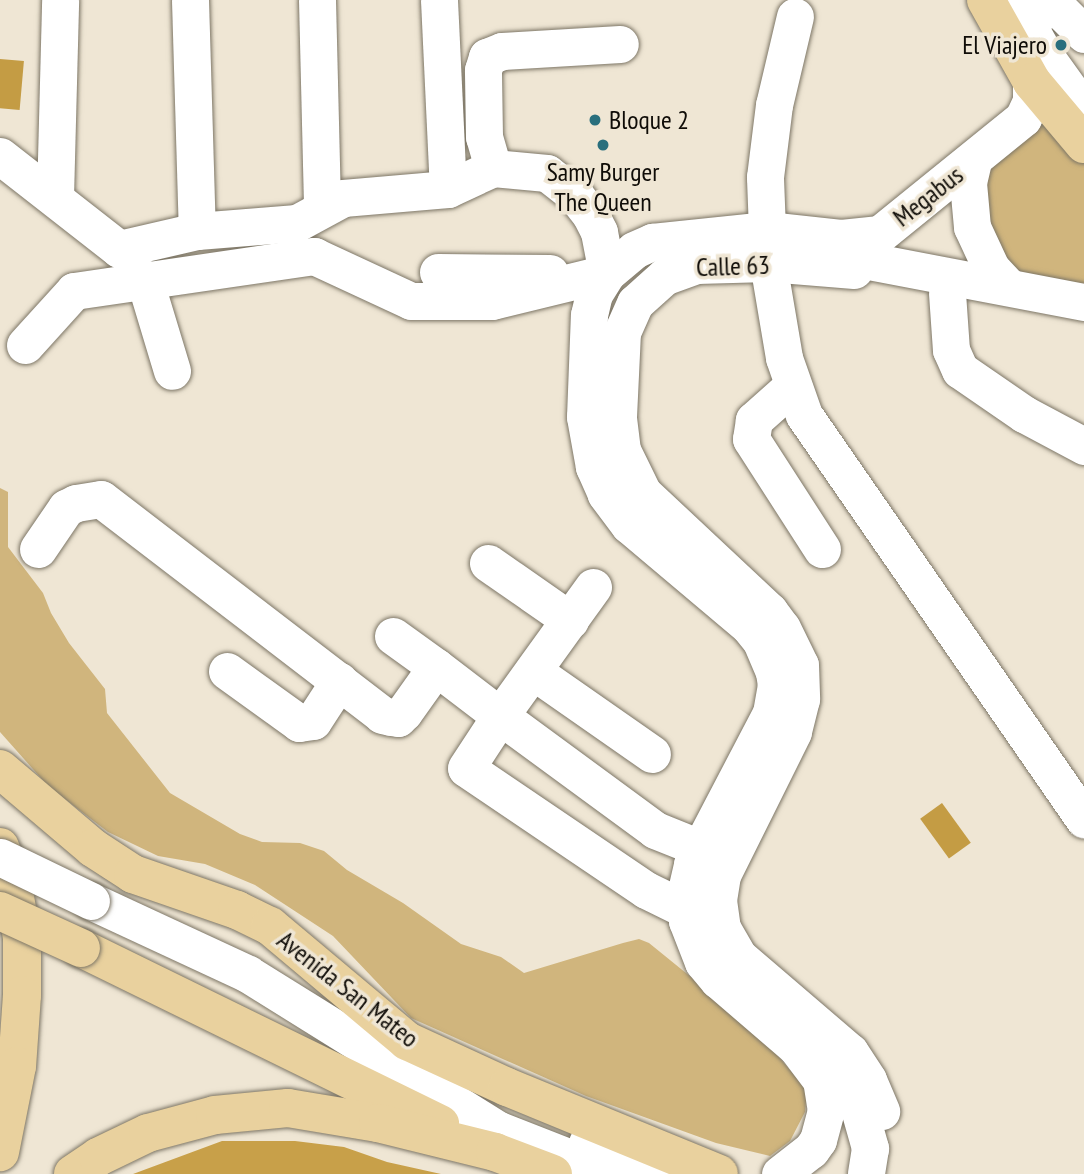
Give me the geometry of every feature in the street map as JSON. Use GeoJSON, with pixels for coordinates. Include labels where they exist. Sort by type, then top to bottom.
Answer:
{"type":"FeatureCollection","features":[{"type":"Feature","properties":{"kind":"main road"},"geometry":{"type":"LineString","coordinates":[[994,1],[1020,37],[1032,82],[1084,144]]}},
{"type":"Feature","properties":{"kind":"main road","name":"Avenida San Mateo"},"geometry":{"type":"LineString","coordinates":[[0,769],[93,848],[134,874],[237,910],[270,926],[407,1041],[507,1087],[719,1174]]}},
{"type":"Feature","properties":{"kind":"main road"},"geometry":{"type":"LineString","coordinates":[[0,847],[11,874],[22,938],[22,995],[17,1066],[0,1152]]}},
{"type":"Feature","properties":{"kind":"main road"},"geometry":{"type":"LineString","coordinates":[[0,911],[387,1096],[495,1152],[553,1174]]}},
{"type":"Feature","properties":{"kind":"main road"},"geometry":{"type":"LineString","coordinates":[[73,1174],[98,1157],[148,1133],[215,1115],[288,1108],[378,1123],[495,1152]]}},
{"type":"Feature","properties":{"kind":"street"},"geometry":{"type":"LineString","coordinates":[[55,197],[61,0]]}},
{"type":"Feature","properties":{"kind":"street"},"geometry":{"type":"LineString","coordinates":[[190,0],[197,231]]}},
{"type":"Feature","properties":{"kind":"street"},"geometry":{"type":"LineString","coordinates":[[317,0],[322,208]]}},
{"type":"Feature","properties":{"kind":"street"},"geometry":{"type":"LineString","coordinates":[[439,0],[448,189]]}},
{"type":"Feature","properties":{"kind":"street"},"geometry":{"type":"LineString","coordinates":[[841,238],[881,211],[996,112],[1007,96],[1020,37],[1039,12],[1053,8],[1072,22]]}},
{"type":"Feature","properties":{"kind":"street"},"geometry":{"type":"LineString","coordinates":[[795,16],[772,117],[765,177],[767,247],[791,387],[815,434],[1084,820]]}},
{"type":"Feature","properties":{"kind":"street"},"geometry":{"type":"LineString","coordinates":[[1020,37],[1084,110]]}},
{"type":"Feature","properties":{"kind":"street"},"geometry":{"type":"LineString","coordinates":[[493,168],[484,137],[483,70],[487,57],[502,51],[621,44]]}},
{"type":"Feature","properties":{"kind":"street","name":"Megabus"},"geometry":{"type":"LineString","coordinates":[[841,238],[880,234],[973,161],[1023,118],[1031,101],[1032,82]]}},
{"type":"Feature","properties":{"kind":"street"},"geometry":{"type":"LineString","coordinates":[[0,156],[119,249],[197,231],[297,223],[343,198],[448,189],[493,168],[547,173],[575,195],[590,214],[598,232],[607,273]]}},
{"type":"Feature","properties":{"kind":"street","name":"Megabus"},"geometry":{"type":"LineString","coordinates":[[973,161],[968,183],[972,228],[991,268],[1006,284]]}},
{"type":"Feature","properties":{"kind":"street","name":"Calle 63"},"geometry":{"type":"LineString","coordinates":[[841,238],[767,247],[696,265],[665,276],[643,293],[627,316],[622,332],[618,418],[622,450],[643,492],[769,611],[792,647],[802,681],[795,725],[786,750],[726,864],[719,888],[718,913],[727,940],[739,957],[834,1036],[850,1052],[868,1080],[887,1135],[882,1174]]}},
{"type":"Feature","properties":{"kind":"street","name":"Calle 63"},"geometry":{"type":"LineString","coordinates":[[780,1174],[811,1150],[818,1140],[826,1111],[821,1080],[796,1047],[718,981],[692,942],[685,909],[687,879],[700,848],[771,713],[776,685],[774,672],[761,641],[749,626],[629,525],[606,494],[594,467],[585,417],[589,315],[594,294],[607,273],[634,250],[652,242],[767,247],[947,293],[1084,319]]}},
{"type":"Feature","properties":{"kind":"street"},"geometry":{"type":"LineString","coordinates":[[866,1174],[870,1148],[863,1122],[850,1096],[729,965],[710,933],[705,902],[710,871],[785,715],[789,692],[787,669],[783,654],[759,616],[640,514],[616,479],[606,453],[602,423],[604,326],[616,297],[635,275],[657,260],[694,251],[749,248],[842,254],[1006,284],[1084,302]]}},
{"type":"Feature","properties":{"kind":"street"},"geometry":{"type":"LineString","coordinates":[[25,345],[74,291],[144,278],[314,256],[411,301],[492,301],[607,273]]}},
{"type":"Feature","properties":{"kind":"street"},"geometry":{"type":"LineString","coordinates":[[438,272],[607,273]]}},
{"type":"Feature","properties":{"kind":"street"},"geometry":{"type":"LineString","coordinates":[[144,278],[173,371]]}},
{"type":"Feature","properties":{"kind":"street"},"geometry":{"type":"LineString","coordinates":[[947,293],[951,350],[960,370],[1024,415],[1084,446]]}},
{"type":"Feature","properties":{"kind":"street"},"geometry":{"type":"LineString","coordinates":[[791,387],[754,420],[751,439],[822,550]]}},
{"type":"Feature","properties":{"kind":"street"},"geometry":{"type":"LineString","coordinates":[[38,549],[66,508],[76,503],[101,499],[382,715],[398,718],[436,667]]}},
{"type":"Feature","properties":{"kind":"street"},"geometry":{"type":"LineString","coordinates":[[488,562],[569,620]]}},
{"type":"Feature","properties":{"kind":"street"},"geometry":{"type":"LineString","coordinates":[[593,587],[500,716],[467,768],[646,890],[685,909]]}},
{"type":"Feature","properties":{"kind":"street"},"geometry":{"type":"LineString","coordinates":[[393,636],[655,830],[700,848]]}},
{"type":"Feature","properties":{"kind":"street"},"geometry":{"type":"LineString","coordinates":[[227,671],[299,723],[313,721],[339,681]]}},
{"type":"Feature","properties":{"kind":"street"},"geometry":{"type":"LineString","coordinates":[[533,671],[652,754]]}},
{"type":"Feature","properties":{"kind":"street"},"geometry":{"type":"LineString","coordinates":[[0,857],[248,974],[499,1130],[611,1174]]}},
{"type":"Feature","properties":{"kind":"street"},"geometry":{"type":"LineString","coordinates":[[397,1068],[666,1174]]}},
{"type":"Feature","properties":{"kind":"shaded area"},"geometry":{"type":"Polygon","coordinates":[[[0,59],[24,61],[20,110],[0,108],[0,59]]]}},
{"type":"Feature","properties":{"kind":"shaded area"},"geometry":{"type":"Polygon","coordinates":[[[1042,117],[1084,144],[1084,301],[1006,284],[968,205],[1009,130],[1042,117]]]}},
{"type":"Feature","properties":{"kind":"shaded area"},"geometry":{"type":"Polygon","coordinates":[[[0,488],[8,492],[8,547],[43,593],[51,613],[69,643],[105,689],[107,713],[170,793],[240,834],[262,842],[300,843],[324,851],[347,870],[403,903],[461,944],[501,957],[524,973],[639,939],[649,943],[755,1029],[807,1090],[805,1112],[790,1141],[770,1156],[716,1143],[586,1096],[411,1018],[333,936],[255,885],[205,864],[158,856],[108,832],[48,786],[0,732],[0,488]]]}},
{"type":"Feature","properties":{"kind":"shaded area"},"geometry":{"type":"Polygon","coordinates":[[[942,803],[971,843],[949,859],[920,819],[942,803]]]}},
{"type":"Feature","properties":{"kind":"shaded area"},"geometry":{"type":"Polygon","coordinates":[[[222,1141],[295,1141],[344,1147],[387,1162],[441,1174],[133,1174],[222,1141]]]}},
{"type":"Feature","properties":{"kind":"place","name":"El Viajero"},"geometry":{"type":"Point","coordinates":[1061,45]}},
{"type":"Feature","properties":{"kind":"place","name":"Bloque 2"},"geometry":{"type":"Point","coordinates":[595,120]}},
{"type":"Feature","properties":{"kind":"place","name":"Samy Burger The Queen"},"geometry":{"type":"Point","coordinates":[603,145]}}]}
